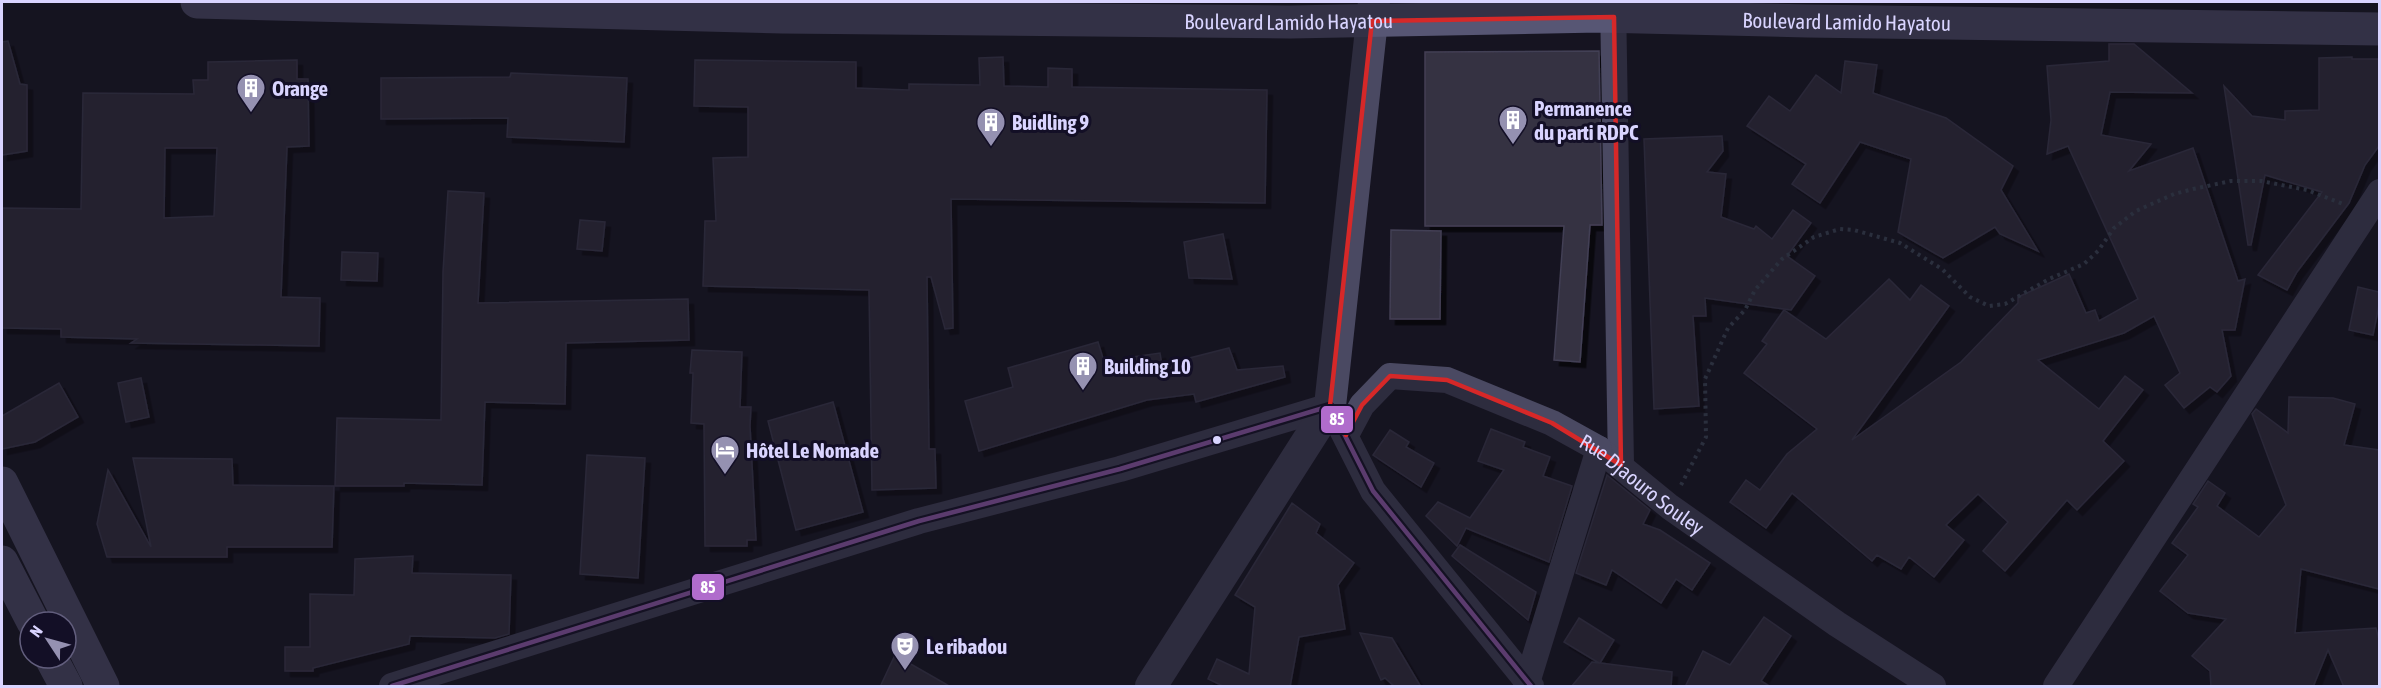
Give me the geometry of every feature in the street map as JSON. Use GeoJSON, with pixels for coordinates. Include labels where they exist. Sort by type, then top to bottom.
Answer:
{"type":"FeatureCollection","features":[{"type":"Feature","properties":{"kind":"main road","name":"Boulevard Lamido Hayatou"},"geometry":{"type":"LineString","coordinates":[[197,2],[733,8],[1290,22],[1373,11],[1558,15],[1613,9],[2147,14],[2379,29]]}},
{"type":"Feature","properties":{"kind":"main road"},"geometry":{"type":"LineString","coordinates":[[5,501],[103,687]]}},
{"type":"Feature","properties":{"kind":"main road"},"geometry":{"type":"LineString","coordinates":[[2,562],[27,610]]}},
{"type":"Feature","properties":{"kind":"main road"},"geometry":{"type":"LineString","coordinates":[[57,670],[66,687]]}},
{"type":"Feature","properties":{"kind":"street"},"geometry":{"type":"LineString","coordinates":[[1613,9],[1621,465]]}},
{"type":"Feature","properties":{"kind":"street"},"geometry":{"type":"LineString","coordinates":[[1151,687],[1330,406],[1373,11]]}},
{"type":"Feature","properties":{"kind":"street"},"geometry":{"type":"LineString","coordinates":[[2056,687],[2373,202]]}},
{"type":"Feature","properties":{"kind":"street","name":"Rue Djaouro Souley"},"geometry":{"type":"LineString","coordinates":[[1347,435],[1362,405],[1390,376],[1447,380],[1552,423],[1599,449],[1670,507],[1837,624],[1933,687]]}},
{"type":"Feature","properties":{"kind":"street"},"geometry":{"type":"LineString","coordinates":[[1330,406],[1347,435],[1373,491],[1528,685]]}},
{"type":"Feature","properties":{"kind":"street"},"geometry":{"type":"LineString","coordinates":[[392,687],[919,521],[1120,469],[1330,406]]}},
{"type":"Feature","properties":{"kind":"street"},"geometry":{"type":"LineString","coordinates":[[1528,685],[1599,449]]}},
{"type":"Feature","properties":{"kind":"path"},"geometry":{"type":"LineString","coordinates":[[1670,507],[1706,437],[1705,379],[1728,327],[1745,310],[1755,290],[1782,259],[1814,237],[1840,229],[1854,230],[1900,243],[1942,269],[1971,297],[1989,306],[2005,304],[2049,279],[2084,264],[2098,251],[2114,228],[2136,211],[2174,194],[2231,181],[2261,181],[2373,202]]}},
{"type":"Feature","properties":{"kind":"highlighted area"},"geometry":{"type":"Polygon","coordinates":[[[1614,17],[1621,465],[1552,423],[1447,380],[1390,376],[1362,405],[1346,435],[1330,406],[1372,21],[1614,17]]]}},
{"type":"Feature","properties":{"kind":"building"},"geometry":{"type":"Polygon","coordinates":[[[8,41],[20,84],[27,85],[27,151],[2,155],[2,42],[8,41]]]}},
{"type":"Feature","properties":{"kind":"building"},"geometry":{"type":"Polygon","coordinates":[[[2109,44],[2134,44],[2192,93],[2110,92],[2101,135],[2151,144],[2129,171],[2193,148],[2238,281],[2245,279],[2235,330],[2222,330],[2231,376],[2217,392],[2210,387],[2184,408],[2165,385],[2180,373],[2154,316],[2124,333],[2038,360],[2099,409],[2125,376],[2143,390],[2103,441],[2124,461],[2077,510],[2067,500],[2005,571],[1983,551],[2008,522],[1978,494],[1946,525],[1964,540],[1934,577],[1909,557],[1901,569],[1877,555],[1872,561],[1792,493],[1766,528],[1730,502],[1746,480],[1760,490],[1787,454],[1817,429],[1744,373],[1767,344],[1762,341],[1784,310],[1826,339],[1889,279],[1910,300],[1921,285],[1949,306],[1852,440],[1961,362],[2018,303],[2018,297],[2069,274],[2086,313],[2095,310],[2099,321],[2138,299],[2068,146],[2047,154],[2051,120],[2047,66],[2109,61],[2109,44]]]}},
{"type":"Feature","properties":{"kind":"building","name":"Permanence du parti RDPC"},"geometry":{"type":"Polygon","coordinates":[[[1599,51],[1602,225],[1590,225],[1580,362],[1554,360],[1564,226],[1425,226],[1425,52],[1599,51]]]}},
{"type":"Feature","properties":{"kind":"building"},"geometry":{"type":"Polygon","coordinates":[[[1003,57],[1004,86],[1048,87],[1048,68],[1072,69],[1072,87],[1267,90],[1265,203],[951,199],[953,328],[945,329],[931,277],[927,277],[929,449],[935,449],[936,488],[872,490],[869,290],[703,286],[705,221],[716,221],[713,158],[748,157],[748,107],[694,106],[695,60],[856,62],[856,88],[909,90],[909,84],[980,85],[979,58],[1003,57]]]}},
{"type":"Feature","properties":{"kind":"building"},"geometry":{"type":"Polygon","coordinates":[[[2352,57],[2352,59],[2379,59],[2379,146],[2365,165],[2349,203],[2297,272],[2287,290],[2258,275],[2322,192],[2265,175],[2251,245],[2248,245],[2224,86],[2252,116],[2285,120],[2285,111],[2319,110],[2319,58],[2352,57]]]}},
{"type":"Feature","properties":{"kind":"building"},"geometry":{"type":"Polygon","coordinates":[[[297,60],[297,79],[308,79],[309,146],[287,147],[281,297],[320,298],[319,346],[131,343],[137,339],[61,337],[61,329],[2,328],[2,208],[81,209],[83,93],[194,94],[193,80],[208,80],[208,62],[297,60]],[[165,148],[164,218],[214,216],[217,148],[165,148]]]}},
{"type":"Feature","properties":{"kind":"building"},"geometry":{"type":"Polygon","coordinates":[[[1845,61],[1877,65],[1873,93],[1946,118],[2013,166],[2001,190],[2038,251],[2000,234],[1995,227],[1943,258],[1898,232],[1911,159],[1860,142],[1820,203],[1792,184],[1806,164],[1747,126],[1769,96],[1790,111],[1816,75],[1841,93],[1845,61]]]}},
{"type":"Feature","properties":{"kind":"building"},"geometry":{"type":"Polygon","coordinates":[[[511,73],[627,78],[624,142],[507,137],[508,118],[381,119],[381,78],[510,77],[511,73]]]}},
{"type":"Feature","properties":{"kind":"building"},"geometry":{"type":"Polygon","coordinates":[[[1722,136],[1723,151],[1707,172],[1726,174],[1721,217],[1754,229],[1756,226],[1772,239],[1793,210],[1811,223],[1787,256],[1815,276],[1791,310],[1705,298],[1706,316],[1693,316],[1699,406],[1654,409],[1644,139],[1722,136]]]}},
{"type":"Feature","properties":{"kind":"building"},"geometry":{"type":"Polygon","coordinates":[[[448,191],[484,193],[478,303],[688,299],[689,340],[566,343],[565,404],[485,402],[482,485],[404,483],[404,486],[335,486],[337,418],[441,420],[443,272],[448,191]]]}},
{"type":"Feature","properties":{"kind":"building"},"geometry":{"type":"Polygon","coordinates":[[[580,220],[605,222],[602,251],[577,249],[580,220]]]}},
{"type":"Feature","properties":{"kind":"building"},"geometry":{"type":"Polygon","coordinates":[[[1391,230],[1441,231],[1440,319],[1390,319],[1391,230]]]}},
{"type":"Feature","properties":{"kind":"building"},"geometry":{"type":"Polygon","coordinates":[[[1223,234],[1232,279],[1189,278],[1184,242],[1223,234]]]}},
{"type":"Feature","properties":{"kind":"building"},"geometry":{"type":"Polygon","coordinates":[[[342,252],[378,253],[377,281],[341,280],[342,252]]]}},
{"type":"Feature","properties":{"kind":"building"},"geometry":{"type":"Polygon","coordinates":[[[2358,287],[2379,292],[2373,335],[2349,330],[2358,287]]]}},
{"type":"Feature","properties":{"kind":"building","name":"Building 10"},"geometry":{"type":"Polygon","coordinates":[[[1098,342],[1106,368],[1133,357],[1160,353],[1162,365],[1229,348],[1237,370],[1283,366],[1285,377],[1196,402],[1194,394],[1147,400],[979,451],[965,401],[1013,387],[1008,368],[1098,342]]]}},
{"type":"Feature","properties":{"kind":"building"},"geometry":{"type":"Polygon","coordinates":[[[692,350],[742,352],[740,407],[751,407],[756,540],[747,540],[747,546],[705,546],[704,424],[691,423],[692,350]]]}},
{"type":"Feature","properties":{"kind":"building"},"geometry":{"type":"Polygon","coordinates":[[[141,378],[149,417],[126,422],[118,383],[141,378]]]}},
{"type":"Feature","properties":{"kind":"building"},"geometry":{"type":"Polygon","coordinates":[[[59,383],[78,417],[35,442],[2,449],[2,416],[59,383]]]}},
{"type":"Feature","properties":{"kind":"building"},"geometry":{"type":"Polygon","coordinates":[[[2289,397],[2333,398],[2355,404],[2344,445],[2379,450],[2379,589],[2301,569],[2295,633],[2376,628],[2379,640],[2379,687],[2344,687],[2328,650],[2313,687],[2211,687],[2210,671],[2192,656],[2226,619],[2188,613],[2160,591],[2188,555],[2172,543],[2198,507],[2193,504],[2208,481],[2225,493],[2217,506],[2259,537],[2286,505],[2252,414],[2256,409],[2288,433],[2289,397]]]}},
{"type":"Feature","properties":{"kind":"building"},"geometry":{"type":"Polygon","coordinates":[[[833,402],[863,512],[796,530],[768,421],[833,402]]]}},
{"type":"Feature","properties":{"kind":"building"},"geometry":{"type":"Polygon","coordinates":[[[1491,429],[1525,442],[1523,447],[1550,457],[1543,476],[1572,486],[1549,562],[1466,528],[1457,546],[1426,516],[1438,502],[1470,518],[1504,470],[1478,461],[1491,429]]]}},
{"type":"Feature","properties":{"kind":"building"},"geometry":{"type":"Polygon","coordinates":[[[1390,430],[1409,442],[1406,447],[1434,463],[1421,487],[1373,455],[1390,430]]]}},
{"type":"Feature","properties":{"kind":"building"},"geometry":{"type":"Polygon","coordinates":[[[587,455],[645,458],[638,578],[580,574],[587,455]]]}},
{"type":"Feature","properties":{"kind":"building"},"geometry":{"type":"Polygon","coordinates":[[[133,458],[232,459],[233,485],[334,486],[332,547],[227,547],[227,557],[107,557],[97,524],[108,470],[151,547],[133,458]]]}},
{"type":"Feature","properties":{"kind":"building"},"geometry":{"type":"Polygon","coordinates":[[[1607,475],[1650,510],[1643,524],[1660,530],[1710,563],[1692,590],[1676,579],[1661,603],[1612,570],[1606,585],[1576,573],[1607,475]]]}},
{"type":"Feature","properties":{"kind":"building"},"geometry":{"type":"Polygon","coordinates":[[[1292,503],[1320,524],[1316,533],[1354,563],[1338,585],[1345,629],[1299,637],[1290,687],[1225,687],[1208,679],[1217,659],[1249,674],[1255,607],[1235,595],[1292,503]]]}},
{"type":"Feature","properties":{"kind":"building"},"geometry":{"type":"Polygon","coordinates":[[[1460,545],[1536,592],[1528,620],[1452,556],[1460,545]]]}},
{"type":"Feature","properties":{"kind":"building"},"geometry":{"type":"Polygon","coordinates":[[[413,556],[412,573],[511,575],[509,634],[495,638],[410,636],[409,644],[313,668],[313,671],[285,671],[285,647],[310,647],[310,594],[354,595],[355,559],[413,556]]]}},
{"type":"Feature","properties":{"kind":"building"},"geometry":{"type":"Polygon","coordinates":[[[1764,617],[1791,636],[1761,681],[1771,687],[1685,687],[1703,651],[1730,665],[1764,617]]]}},
{"type":"Feature","properties":{"kind":"building"},"geometry":{"type":"Polygon","coordinates":[[[1579,618],[1614,640],[1600,663],[1672,672],[1671,687],[1571,687],[1592,662],[1599,663],[1564,642],[1579,618]]]}},
{"type":"Feature","properties":{"kind":"building"},"geometry":{"type":"Polygon","coordinates":[[[1360,633],[1392,638],[1421,687],[1395,687],[1385,678],[1381,680],[1360,633]]]}},
{"type":"Feature","properties":{"kind":"building","name":"Le ribadou"},"geometry":{"type":"Polygon","coordinates":[[[895,655],[951,687],[880,687],[895,655]]]}},
{"type":"Feature","properties":{"kind":"transit line","name":"85"},"geometry":{"type":"LineString","coordinates":[[392,686],[919,521],[1120,469],[1330,406],[1373,491],[1531,686]]}},
{"type":"Feature","properties":{"kind":"place","name":"Orange"},"geometry":{"type":"Point","coordinates":[251,114]}},
{"type":"Feature","properties":{"kind":"place","name":"Permanence du parti RDPC"},"geometry":{"type":"Point","coordinates":[1513,146]}},
{"type":"Feature","properties":{"kind":"place","name":"Buidling 9"},"geometry":{"type":"Point","coordinates":[991,148]}},
{"type":"Feature","properties":{"kind":"place","name":"Building 10"},"geometry":{"type":"Point","coordinates":[1083,392]}},
{"type":"Feature","properties":{"kind":"place","name":"Hôtel Le Nomade"},"geometry":{"type":"Point","coordinates":[725,476]}},
{"type":"Feature","properties":{"kind":"place","name":"Le ribadou"},"geometry":{"type":"Point","coordinates":[905,672]}}]}
